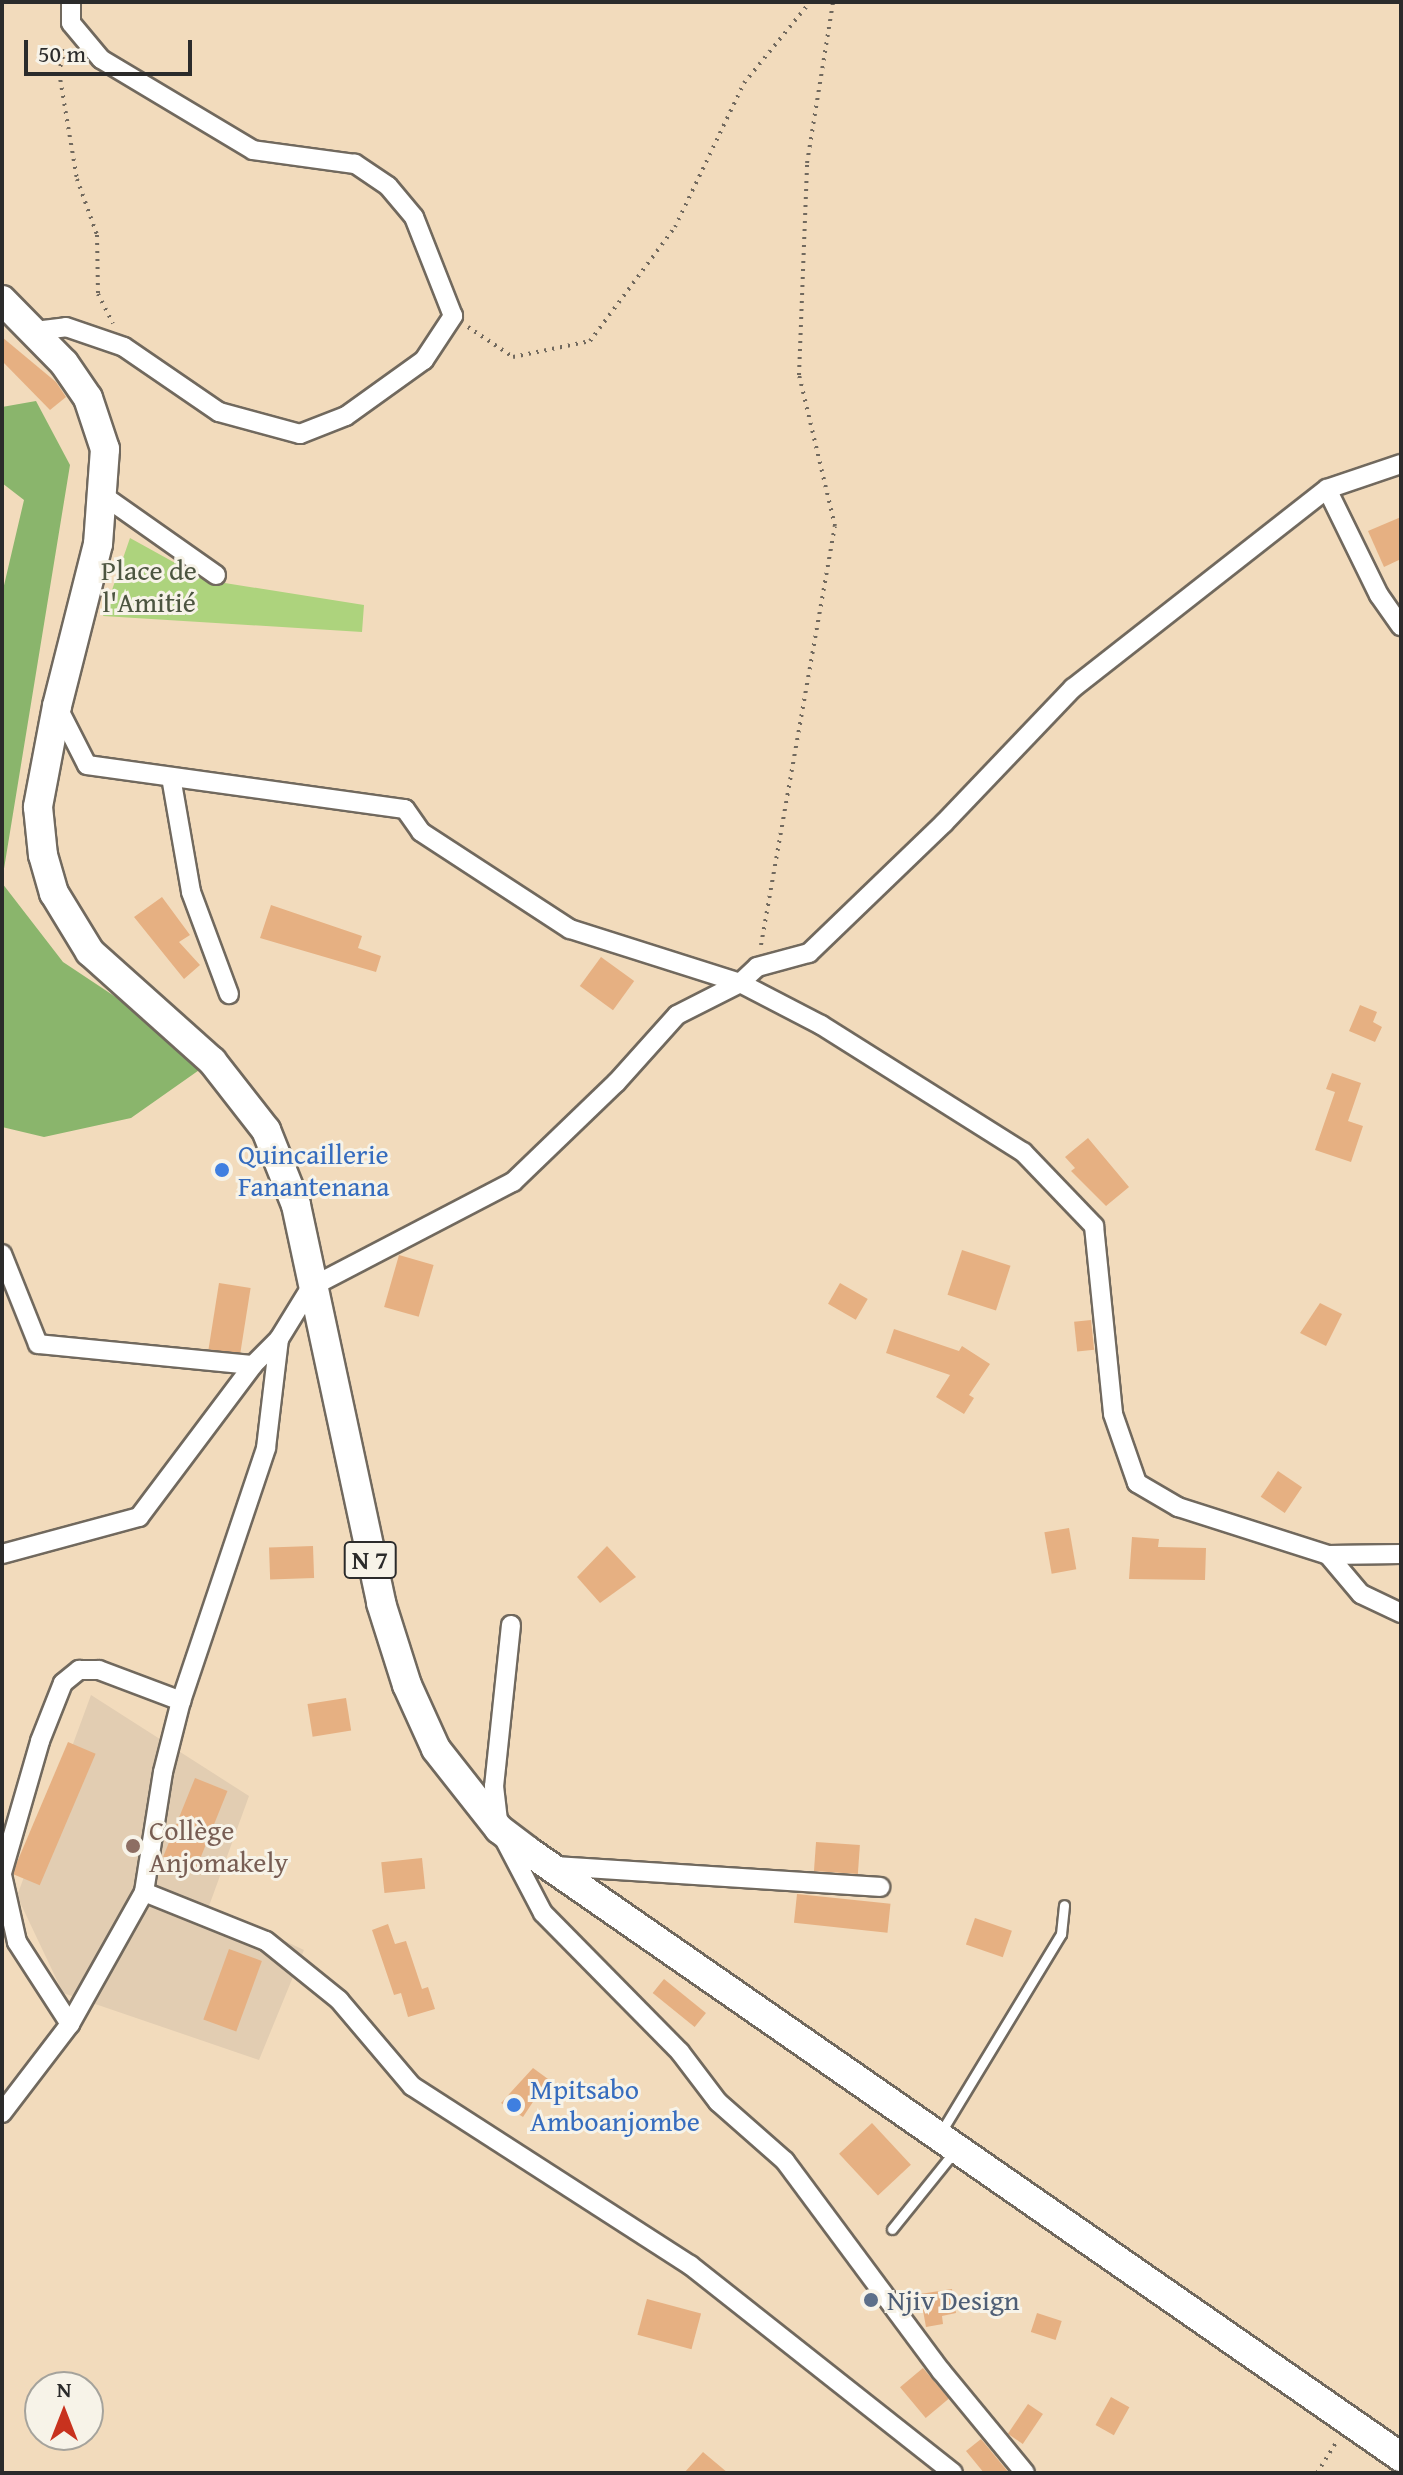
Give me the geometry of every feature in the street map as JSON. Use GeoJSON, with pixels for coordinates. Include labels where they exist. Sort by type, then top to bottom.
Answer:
{"type":"FeatureCollection","features":[{"type":"Feature","properties":{"kind":"main road","name":"N 7"},"geometry":{"type":"LineString","coordinates":[[2,300],[64,363],[98,422],[105,449],[104,496],[98,544],[57,706],[38,807],[43,855],[54,893],[90,952],[212,1061],[266,1130],[296,1205],[366,1542],[407,1685],[436,1749],[499,1829],[1401,2457]]}},
{"type":"Feature","properties":{"kind":"street"},"geometry":{"type":"LineString","coordinates":[[35,331],[66,327],[124,347],[219,412],[300,434],[346,416],[424,360],[453,316],[414,217],[388,186],[355,164],[253,150],[101,59],[71,23],[71,2]]}},
{"type":"Feature","properties":{"kind":"street"},"geometry":{"type":"LineString","coordinates":[[2,1554],[139,1517],[253,1365],[279,1339],[311,1287],[513,1182],[616,1083],[677,1015],[740,983],[757,967],[809,953],[944,823],[1073,688],[1327,489],[1401,464]]}},
{"type":"Feature","properties":{"kind":"street"},"geometry":{"type":"LineString","coordinates":[[1327,489],[1379,595],[1401,626]]}},
{"type":"Feature","properties":{"kind":"street"},"geometry":{"type":"LineString","coordinates":[[104,496],[216,575]]}},
{"type":"Feature","properties":{"kind":"street"},"geometry":{"type":"LineString","coordinates":[[57,706],[87,765],[405,809],[421,832],[570,929],[740,983],[821,1025],[1023,1152],[1094,1226],[1113,1414],[1137,1483],[1178,1507],[1328,1555],[1401,1554]]}},
{"type":"Feature","properties":{"kind":"street"},"geometry":{"type":"LineString","coordinates":[[171,777],[191,892],[229,994]]}},
{"type":"Feature","properties":{"kind":"street"},"geometry":{"type":"LineString","coordinates":[[2,1254],[38,1344],[253,1365]]}},
{"type":"Feature","properties":{"kind":"street"},"geometry":{"type":"LineString","coordinates":[[2,2113],[70,2024],[144,1892],[163,1772],[181,1701],[266,1448],[279,1339]]}},
{"type":"Feature","properties":{"kind":"street"},"geometry":{"type":"LineString","coordinates":[[1328,1555],[1361,1594],[1401,1613]]}},
{"type":"Feature","properties":{"kind":"street"},"geometry":{"type":"LineString","coordinates":[[511,1625],[494,1786],[499,1829],[543,1913],[680,2052],[718,2102],[785,2161],[941,2371],[1025,2473]]}},
{"type":"Feature","properties":{"kind":"street"},"geometry":{"type":"LineString","coordinates":[[70,2024],[17,1942],[2,1874],[40,1741],[63,1683],[79,1670],[99,1670],[181,1701]]}},
{"type":"Feature","properties":{"kind":"street"},"geometry":{"type":"LineString","coordinates":[[553,1866],[880,1887]]}},
{"type":"Feature","properties":{"kind":"street"},"geometry":{"type":"LineString","coordinates":[[144,1892],[266,1941],[339,2000],[412,2086],[690,2265],[953,2473]]}},
{"type":"Feature","properties":{"kind":"lane"},"geometry":{"type":"LineString","coordinates":[[892,2229],[949,2140],[1061,1934],[1064,1905]]}},
{"type":"Feature","properties":{"kind":"path"},"geometry":{"type":"LineString","coordinates":[[453,316],[513,357],[590,341],[675,227],[744,83],[810,2]]}},
{"type":"Feature","properties":{"kind":"path"},"geometry":{"type":"LineString","coordinates":[[757,967],[835,526],[799,375],[807,163],[833,2]]}},
{"type":"Feature","properties":{"kind":"path"},"geometry":{"type":"LineString","coordinates":[[71,23],[59,72],[77,179],[97,235],[98,294],[124,347]]}},
{"type":"Feature","properties":{"kind":"path"},"geometry":{"type":"LineString","coordinates":[[1317,2473],[1350,2419]]}},
{"type":"Feature","properties":{"kind":"shaded area","name":"Collège Anjomakely"},"geometry":{"type":"Polygon","coordinates":[[[91,1695],[249,1796],[209,1906],[304,1950],[259,2060],[63,1993],[17,1896],[91,1695]]]}},
{"type":"Feature","properties":{"kind":"green space"},"geometry":{"type":"Polygon","coordinates":[[[36,401],[70,465],[2,881],[2,594],[24,500],[2,483],[2,407],[36,401]]]}},
{"type":"Feature","properties":{"kind":"green space","name":"Place de l'Amitié"},"geometry":{"type":"Polygon","coordinates":[[[130,538],[206,580],[364,605],[362,632],[103,616],[130,538]]]}},
{"type":"Feature","properties":{"kind":"green space"},"geometry":{"type":"Polygon","coordinates":[[[2,883],[63,962],[212,1061],[131,1118],[44,1137],[2,1127],[2,883]]]}},
{"type":"Feature","properties":{"kind":"building"},"geometry":{"type":"Polygon","coordinates":[[[2,337],[56,382],[66,397],[50,410],[2,361],[2,337]]]}},
{"type":"Feature","properties":{"kind":"building"},"geometry":{"type":"Polygon","coordinates":[[[1401,517],[1401,559],[1384,567],[1368,531],[1401,517]]]}},
{"type":"Feature","properties":{"kind":"building"},"geometry":{"type":"Polygon","coordinates":[[[162,897],[190,935],[179,942],[200,965],[184,979],[134,917],[162,897]]]}},
{"type":"Feature","properties":{"kind":"building"},"geometry":{"type":"Polygon","coordinates":[[[271,905],[362,936],[358,948],[381,956],[376,972],[260,938],[271,905]]]}},
{"type":"Feature","properties":{"kind":"building"},"geometry":{"type":"Polygon","coordinates":[[[601,957],[634,981],[613,1010],[580,986],[601,957]]]}},
{"type":"Feature","properties":{"kind":"building"},"geometry":{"type":"Polygon","coordinates":[[[1360,1005],[1377,1012],[1373,1022],[1382,1027],[1375,1042],[1349,1031],[1360,1005]]]}},
{"type":"Feature","properties":{"kind":"building"},"geometry":{"type":"Polygon","coordinates":[[[1332,1073],[1361,1083],[1348,1121],[1363,1126],[1351,1162],[1315,1150],[1335,1092],[1326,1089],[1332,1073]]]}},
{"type":"Feature","properties":{"kind":"building"},"geometry":{"type":"Polygon","coordinates":[[[1088,1138],[1129,1187],[1106,1206],[1071,1171],[1075,1168],[1065,1157],[1088,1138]]]}},
{"type":"Feature","properties":{"kind":"building"},"geometry":{"type":"Polygon","coordinates":[[[962,1250],[1011,1266],[996,1310],[947,1295],[962,1250]]]}},
{"type":"Feature","properties":{"kind":"building"},"geometry":{"type":"Polygon","coordinates":[[[399,1255],[434,1265],[419,1317],[384,1307],[399,1255]]]}},
{"type":"Feature","properties":{"kind":"building"},"geometry":{"type":"Polygon","coordinates":[[[219,1283],[251,1288],[240,1354],[209,1349],[219,1283]]]}},
{"type":"Feature","properties":{"kind":"building"},"geometry":{"type":"Polygon","coordinates":[[[840,1283],[868,1299],[856,1320],[828,1304],[840,1283]]]}},
{"type":"Feature","properties":{"kind":"building"},"geometry":{"type":"Polygon","coordinates":[[[1320,1303],[1342,1314],[1326,1346],[1300,1333],[1320,1303]]]}},
{"type":"Feature","properties":{"kind":"building"},"geometry":{"type":"Polygon","coordinates":[[[1091,1320],[1094,1350],[1077,1352],[1074,1322],[1091,1320]]]}},
{"type":"Feature","properties":{"kind":"building"},"geometry":{"type":"Polygon","coordinates":[[[894,1329],[959,1351],[962,1346],[990,1364],[969,1395],[974,1398],[964,1414],[936,1397],[950,1375],[886,1353],[894,1329]]]}},
{"type":"Feature","properties":{"kind":"building"},"geometry":{"type":"Polygon","coordinates":[[[1278,1471],[1302,1487],[1285,1513],[1261,1497],[1278,1471]]]}},
{"type":"Feature","properties":{"kind":"building"},"geometry":{"type":"Polygon","coordinates":[[[1069,1528],[1076,1569],[1052,1574],[1044,1532],[1069,1528]]]}},
{"type":"Feature","properties":{"kind":"building"},"geometry":{"type":"Polygon","coordinates":[[[1132,1537],[1159,1539],[1158,1547],[1206,1548],[1205,1580],[1129,1579],[1132,1537]]]}},
{"type":"Feature","properties":{"kind":"building"},"geometry":{"type":"Polygon","coordinates":[[[313,1546],[314,1578],[270,1580],[269,1548],[313,1546]]]}},
{"type":"Feature","properties":{"kind":"building"},"geometry":{"type":"Polygon","coordinates":[[[607,1546],[636,1577],[600,1603],[577,1577],[607,1546]]]}},
{"type":"Feature","properties":{"kind":"building"},"geometry":{"type":"Polygon","coordinates":[[[346,1698],[351,1731],[313,1737],[307,1704],[346,1698]]]}},
{"type":"Feature","properties":{"kind":"building"},"geometry":{"type":"Polygon","coordinates":[[[68,1742],[96,1754],[40,1885],[12,1874],[68,1742]]]}},
{"type":"Feature","properties":{"kind":"building"},"geometry":{"type":"Polygon","coordinates":[[[195,1778],[227,1791],[196,1870],[163,1857],[195,1778]]]}},
{"type":"Feature","properties":{"kind":"building"},"geometry":{"type":"Polygon","coordinates":[[[816,1842],[860,1845],[858,1874],[814,1871],[816,1842]]]}},
{"type":"Feature","properties":{"kind":"building"},"geometry":{"type":"Polygon","coordinates":[[[422,1858],[425,1889],[384,1893],[381,1862],[422,1858]]]}},
{"type":"Feature","properties":{"kind":"building"},"geometry":{"type":"Polygon","coordinates":[[[797,1894],[890,1904],[887,1933],[794,1923],[797,1894]]]}},
{"type":"Feature","properties":{"kind":"building"},"geometry":{"type":"Polygon","coordinates":[[[975,1918],[1012,1931],[1003,1957],[966,1944],[975,1918]]]}},
{"type":"Feature","properties":{"kind":"building"},"geometry":{"type":"Polygon","coordinates":[[[388,1924],[395,1944],[406,1941],[422,1989],[428,1987],[435,2009],[408,2017],[401,1993],[394,1995],[372,1930],[388,1924]]]}},
{"type":"Feature","properties":{"kind":"building"},"geometry":{"type":"Polygon","coordinates":[[[229,1949],[262,1961],[236,2031],[203,2019],[229,1949]]]}},
{"type":"Feature","properties":{"kind":"building"},"geometry":{"type":"Polygon","coordinates":[[[664,1979],[706,2013],[695,2027],[653,1993],[664,1979]]]}},
{"type":"Feature","properties":{"kind":"building"},"geometry":{"type":"Polygon","coordinates":[[[533,2068],[548,2079],[523,2117],[501,2103],[533,2068]]]}},
{"type":"Feature","properties":{"kind":"building"},"geometry":{"type":"Polygon","coordinates":[[[872,2123],[911,2165],[878,2195],[839,2154],[872,2123]]]}},
{"type":"Feature","properties":{"kind":"building"},"geometry":{"type":"Polygon","coordinates":[[[952,2289],[956,2313],[942,2316],[943,2324],[926,2327],[920,2294],[952,2289]]]}},
{"type":"Feature","properties":{"kind":"building"},"geometry":{"type":"Polygon","coordinates":[[[647,2299],[701,2313],[692,2349],[637,2335],[647,2299]]]}},
{"type":"Feature","properties":{"kind":"building"},"geometry":{"type":"Polygon","coordinates":[[[1037,2313],[1062,2321],[1056,2340],[1031,2332],[1037,2313]]]}},
{"type":"Feature","properties":{"kind":"building"},"geometry":{"type":"Polygon","coordinates":[[[923,2368],[949,2399],[926,2418],[900,2387],[923,2368]]]}},
{"type":"Feature","properties":{"kind":"building"},"geometry":{"type":"Polygon","coordinates":[[[1111,2397],[1129,2407],[1114,2435],[1095,2425],[1111,2397]]]}},
{"type":"Feature","properties":{"kind":"building"},"geometry":{"type":"Polygon","coordinates":[[[1028,2404],[1043,2414],[1023,2444],[1008,2434],[1028,2404]]]}},
{"type":"Feature","properties":{"kind":"building"},"geometry":{"type":"Polygon","coordinates":[[[981,2439],[1009,2473],[984,2473],[966,2451],[981,2439]]]}},
{"type":"Feature","properties":{"kind":"building"},"geometry":{"type":"Polygon","coordinates":[[[703,2452],[728,2473],[684,2473],[703,2452]]]}},
{"type":"Feature","properties":{"kind":"place","name":"Quincaillerie Fanantenana"},"geometry":{"type":"Point","coordinates":[222,1170]}},
{"type":"Feature","properties":{"kind":"place","name":"Collège Anjomakely"},"geometry":{"type":"Point","coordinates":[133,1846]}},
{"type":"Feature","properties":{"kind":"place","name":"Mpitsabo Amboanjombe"},"geometry":{"type":"Point","coordinates":[514,2105]}},
{"type":"Feature","properties":{"kind":"place","name":"Njiv Design"},"geometry":{"type":"Point","coordinates":[871,2300]}}]}
